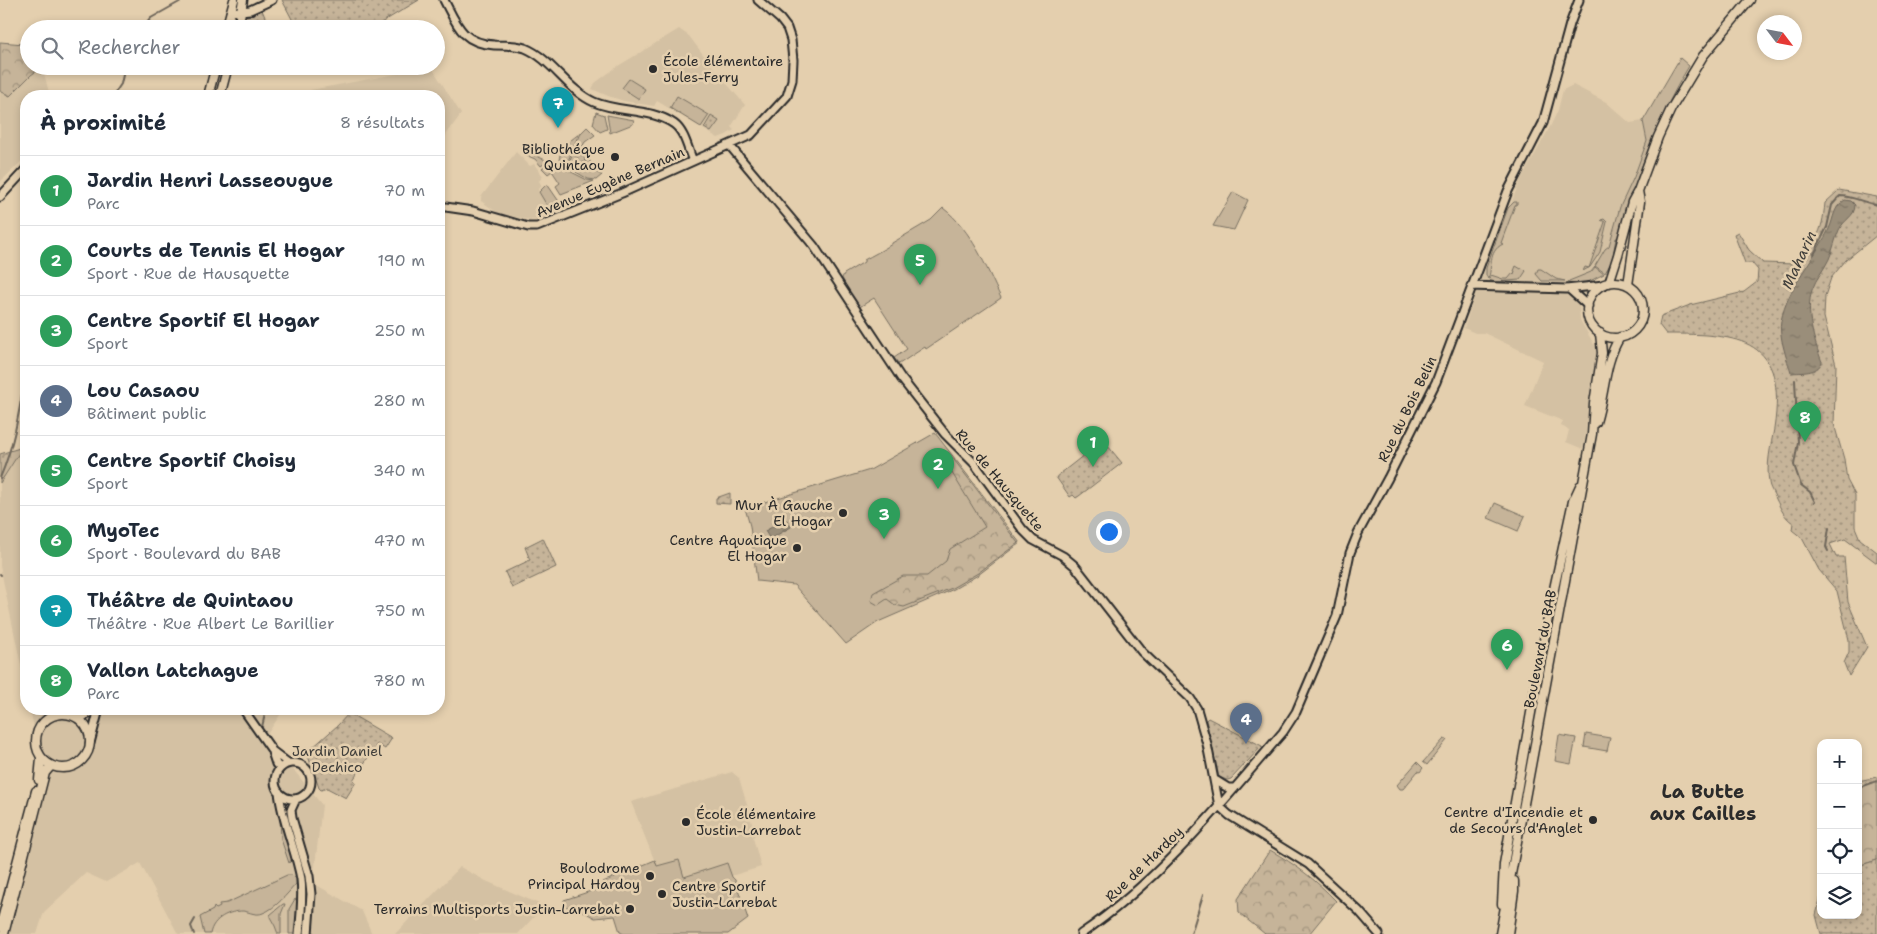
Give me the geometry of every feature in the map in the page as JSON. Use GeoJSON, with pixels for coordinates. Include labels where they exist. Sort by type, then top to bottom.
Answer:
{"type":"FeatureCollection","features":[{"type":"Feature","properties":{"kind":"main road"},"geometry":{"type":"LineString","coordinates":[[229,20],[234,0]]}},
{"type":"Feature","properties":{"kind":"main road"},"geometry":{"type":"LineString","coordinates":[[240,20],[243,0]]}},
{"type":"Feature","properties":{"kind":"main road"},"geometry":{"type":"LineString","coordinates":[[1606,284],[1618,255],[1632,202],[1658,137],[1686,81],[1703,56],[1750,0]]}},
{"type":"Feature","properties":{"kind":"main road"},"geometry":{"type":"LineString","coordinates":[[210,90],[214,75]]}},
{"type":"Feature","properties":{"kind":"main road"},"geometry":{"type":"LineString","coordinates":[[222,90],[226,75]]}},
{"type":"Feature","properties":{"kind":"main road"},"geometry":{"type":"LineString","coordinates":[[1628,285],[1640,202],[1638,191]]}},
{"type":"Feature","properties":{"kind":"main road"},"geometry":{"type":"LineString","coordinates":[[1618,282],[1628,285],[1638,293],[1641,299],[1643,315],[1637,328],[1631,333],[1620,337],[1610,337],[1600,333],[1591,323],[1588,306],[1591,298],[1596,290],[1606,284],[1618,282]]}},
{"type":"Feature","properties":{"kind":"main road","name":"Boulevard du BAB"},"geometry":{"type":"LineString","coordinates":[[1501,930],[1592,434],[1594,403],[1602,353],[1600,333]]}},
{"type":"Feature","properties":{"kind":"main road","name":"Boulevard du BAB"},"geometry":{"type":"LineString","coordinates":[[1592,434],[1602,405],[1610,358],[1620,337]]}},
{"type":"Feature","properties":{"kind":"main road"},"geometry":{"type":"LineString","coordinates":[[1501,930],[1504,864],[1521,766],[1558,566],[1573,501],[1585,475]]}},
{"type":"Feature","properties":{"kind":"main road"},"geometry":{"type":"LineString","coordinates":[[0,927],[41,772],[41,758],[36,737],[42,725],[50,715]]}},
{"type":"Feature","properties":{"kind":"main road"},"geometry":{"type":"LineString","coordinates":[[4,934],[45,773],[55,767],[72,767],[79,763],[88,752],[90,743],[86,728],[79,719],[73,715]]}},
{"type":"Feature","properties":{"kind":"main road"},"geometry":{"type":"LineString","coordinates":[[41,758],[55,767]]}},
{"type":"Feature","properties":{"kind":"main road","name":"Boulevard du BAB"},"geometry":{"type":"LineString","coordinates":[[1508,934],[1514,891],[1513,869]]}},
{"type":"Feature","properties":{"kind":"street"},"geometry":{"type":"LineString","coordinates":[[231,12],[258,8],[272,0]]}},
{"type":"Feature","properties":{"kind":"street"},"geometry":{"type":"LineString","coordinates":[[444,0],[460,30],[470,38],[481,43],[523,48],[542,59],[558,75],[591,101],[604,106],[658,116],[676,126],[693,161]]}},
{"type":"Feature","properties":{"kind":"street","name":"Avenue Eugène Bernain"},"geometry":{"type":"LineString","coordinates":[[445,207],[472,211],[528,227],[536,227],[622,193],[752,135],[787,96],[790,88],[792,60],[791,40],[787,28],[780,19],[758,0]]}},
{"type":"Feature","properties":{"kind":"street","name":"Rue du Bois Belin"},"geometry":{"type":"LineString","coordinates":[[1219,806],[1283,732],[1296,712],[1337,616],[1350,553],[1358,533],[1436,382],[1508,191],[1543,123],[1570,24],[1579,0]]}},
{"type":"Feature","properties":{"kind":"street","name":"Rue de Hausquette"},"geometry":{"type":"LineString","coordinates":[[730,146],[814,246],[895,371],[946,434],[974,463],[1023,530],[1033,540],[1064,556],[1076,566],[1142,652],[1190,698],[1201,718],[1219,806]]}},
{"type":"Feature","properties":{"kind":"street"},"geometry":{"type":"LineString","coordinates":[[0,193],[20,174]]}},
{"type":"Feature","properties":{"kind":"street"},"geometry":{"type":"LineString","coordinates":[[0,197],[20,175]]}},
{"type":"Feature","properties":{"kind":"street"},"geometry":{"type":"LineString","coordinates":[[1471,286],[1569,289],[1606,284]]}},
{"type":"Feature","properties":{"kind":"street"},"geometry":{"type":"LineString","coordinates":[[1569,289],[1588,306]]}},
{"type":"Feature","properties":{"kind":"street"},"geometry":{"type":"LineString","coordinates":[[79,719],[87,715]]}},
{"type":"Feature","properties":{"kind":"street"},"geometry":{"type":"LineString","coordinates":[[90,743],[97,715]]}},
{"type":"Feature","properties":{"kind":"street"},"geometry":{"type":"LineString","coordinates":[[247,715],[271,749],[288,763],[302,764],[311,777],[307,792],[296,799],[291,810],[307,866],[311,894],[308,934]]}},
{"type":"Feature","properties":{"kind":"street"},"geometry":{"type":"LineString","coordinates":[[271,749],[276,764],[280,768]]}},
{"type":"Feature","properties":{"kind":"street"},"geometry":{"type":"LineString","coordinates":[[288,763],[280,768],[275,777],[275,782],[300,879],[302,900],[299,934]]}},
{"type":"Feature","properties":{"kind":"street"},"geometry":{"type":"LineString","coordinates":[[1215,780],[1228,788],[1234,788]]}},
{"type":"Feature","properties":{"kind":"street"},"geometry":{"type":"LineString","coordinates":[[279,792],[286,798],[296,799]]}},
{"type":"Feature","properties":{"kind":"street"},"geometry":{"type":"LineString","coordinates":[[1219,806],[1229,815],[1308,864],[1354,906],[1379,934]]}},
{"type":"Feature","properties":{"kind":"street","name":"Rue de Hardoy"},"geometry":{"type":"LineString","coordinates":[[1081,934],[1133,895],[1219,806]]}},
{"type":"Feature","properties":{"kind":"shaded area"},"geometry":{"type":"Polygon","coordinates":[[[679,29],[689,36],[745,105],[731,127],[734,130],[726,135],[718,138],[657,101],[654,106],[624,101],[592,89],[595,83],[618,66],[679,29]]]}},
{"type":"Feature","properties":{"kind":"shaded area"},"geometry":{"type":"Polygon","coordinates":[[[0,45],[20,59],[20,75],[44,75],[48,90],[20,90],[20,163],[0,182],[0,45]]]}},
{"type":"Feature","properties":{"kind":"shaded area"},"geometry":{"type":"Polygon","coordinates":[[[390,75],[437,75],[461,114],[445,137],[445,90],[311,90],[390,75]]]}},
{"type":"Feature","properties":{"kind":"shaded area"},"geometry":{"type":"Polygon","coordinates":[[[1573,85],[1606,102],[1630,123],[1643,121],[1649,140],[1607,259],[1582,279],[1579,302],[1580,320],[1599,353],[1583,449],[1566,442],[1569,430],[1561,426],[1563,421],[1525,406],[1543,361],[1484,333],[1475,333],[1464,328],[1519,183],[1551,125],[1558,110],[1563,90],[1573,85]]]}},
{"type":"Feature","properties":{"kind":"shaded area"},"geometry":{"type":"Polygon","coordinates":[[[516,152],[530,166],[534,164],[543,176],[539,181],[542,186],[538,190],[552,214],[534,220],[524,219],[498,213],[481,201],[481,197],[516,152]]]}},
{"type":"Feature","properties":{"kind":"shaded area"},"geometry":{"type":"Polygon","coordinates":[[[20,452],[20,661],[0,566],[0,483],[20,452]]]}},
{"type":"Feature","properties":{"kind":"shaded area"},"geometry":{"type":"Polygon","coordinates":[[[31,715],[280,715],[266,736],[322,805],[313,883],[362,911],[372,934],[178,934],[140,863],[106,882],[86,873],[44,912],[37,934],[9,934],[47,780],[31,715]]]}},
{"type":"Feature","properties":{"kind":"shaded area","name":"École élémentaire Justin-Larrebat"},"geometry":{"type":"Polygon","coordinates":[[[732,772],[739,778],[748,808],[745,813],[747,819],[751,820],[755,834],[753,838],[761,867],[731,876],[727,863],[683,877],[657,867],[631,802],[732,772]]]}},
{"type":"Feature","properties":{"kind":"shaded area"},"geometry":{"type":"Polygon","coordinates":[[[460,867],[486,881],[544,906],[518,934],[395,934],[460,867]]]}},
{"type":"Feature","properties":{"kind":"green space"},"geometry":{"type":"Polygon","coordinates":[[[282,0],[419,0],[386,20],[292,20],[282,0]]]}},
{"type":"Feature","properties":{"kind":"green space"},"geometry":{"type":"Polygon","coordinates":[[[262,10],[266,20],[242,20],[243,16],[262,10]]]}},
{"type":"Feature","properties":{"kind":"green space"},"geometry":{"type":"Polygon","coordinates":[[[0,42],[20,44],[20,75],[31,75],[10,96],[0,91],[0,42]]]}},
{"type":"Feature","properties":{"kind":"green space"},"geometry":{"type":"Polygon","coordinates":[[[1680,58],[1689,66],[1677,86],[1648,150],[1632,194],[1619,239],[1616,238],[1612,261],[1605,273],[1595,266],[1605,249],[1609,246],[1620,207],[1634,177],[1647,141],[1643,121],[1680,58]]]}},
{"type":"Feature","properties":{"kind":"green space"},"geometry":{"type":"Polygon","coordinates":[[[629,79],[645,89],[639,99],[622,88],[629,79]]]}},
{"type":"Feature","properties":{"kind":"green space"},"geometry":{"type":"Polygon","coordinates":[[[677,96],[709,115],[701,127],[670,108],[677,96]]]}},
{"type":"Feature","properties":{"kind":"green space"},"geometry":{"type":"Polygon","coordinates":[[[596,112],[604,115],[607,129],[600,132],[593,124],[596,112]]]}},
{"type":"Feature","properties":{"kind":"green space"},"geometry":{"type":"Polygon","coordinates":[[[607,115],[634,120],[633,124],[610,133],[607,115]]]}},
{"type":"Feature","properties":{"kind":"green space"},"geometry":{"type":"Polygon","coordinates":[[[711,116],[719,121],[711,132],[704,128],[711,116]]]}},
{"type":"Feature","properties":{"kind":"green space"},"geometry":{"type":"Polygon","coordinates":[[[587,127],[595,135],[585,142],[582,147],[585,155],[581,154],[576,163],[578,167],[575,171],[567,167],[581,133],[587,127]]]}},
{"type":"Feature","properties":{"kind":"green space"},"geometry":{"type":"Polygon","coordinates":[[[579,134],[566,166],[559,163],[562,150],[567,143],[579,134]]]}},
{"type":"Feature","properties":{"kind":"green space"},"geometry":{"type":"Polygon","coordinates":[[[527,152],[548,161],[541,166],[535,159],[528,156],[527,152]]]}},
{"type":"Feature","properties":{"kind":"green space"},"geometry":{"type":"Polygon","coordinates":[[[578,154],[584,156],[586,166],[584,169],[580,169],[576,163],[576,156],[578,154]]]}},
{"type":"Feature","properties":{"kind":"green space"},"geometry":{"type":"Polygon","coordinates":[[[586,156],[592,164],[590,169],[602,175],[596,180],[588,179],[576,172],[586,161],[586,156]]]}},
{"type":"Feature","properties":{"kind":"green space"},"geometry":{"type":"Polygon","coordinates":[[[550,161],[587,180],[594,181],[561,194],[556,186],[560,183],[552,171],[548,174],[542,168],[550,161]]]}},
{"type":"Feature","properties":{"kind":"green space"},"geometry":{"type":"Polygon","coordinates":[[[547,184],[558,200],[561,209],[552,214],[539,192],[547,184]]]}},
{"type":"Feature","properties":{"kind":"green space"},"geometry":{"type":"Polygon","coordinates":[[[1839,190],[1877,197],[1877,235],[1846,260],[1831,278],[1825,296],[1824,317],[1836,365],[1834,424],[1844,459],[1847,480],[1855,495],[1855,527],[1860,539],[1877,552],[1877,563],[1845,539],[1830,544],[1836,557],[1844,557],[1848,602],[1867,647],[1849,676],[1844,663],[1849,652],[1849,640],[1837,591],[1819,570],[1802,538],[1792,530],[1793,523],[1783,512],[1769,484],[1768,462],[1774,429],[1776,399],[1774,376],[1766,359],[1753,347],[1737,340],[1693,334],[1666,334],[1659,325],[1661,316],[1690,305],[1744,292],[1757,282],[1758,270],[1752,263],[1745,263],[1734,234],[1738,232],[1749,250],[1763,263],[1795,264],[1817,237],[1822,223],[1825,203],[1839,190]]]}},
{"type":"Feature","properties":{"kind":"green space"},"geometry":{"type":"Polygon","coordinates":[[[1233,192],[1248,200],[1234,230],[1213,226],[1233,192]]]}},
{"type":"Feature","properties":{"kind":"green space"},"geometry":{"type":"Polygon","coordinates":[[[1514,202],[1517,202],[1517,204],[1501,243],[1503,244],[1495,251],[1491,260],[1488,279],[1486,268],[1508,208],[1514,202]]]}},
{"type":"Feature","properties":{"kind":"green space"},"geometry":{"type":"Polygon","coordinates":[[[943,208],[970,238],[1001,298],[926,349],[925,347],[899,364],[894,358],[907,349],[874,298],[858,308],[842,278],[844,274],[864,262],[864,260],[931,220],[943,208]]]}},
{"type":"Feature","properties":{"kind":"green space"},"geometry":{"type":"Polygon","coordinates":[[[1604,219],[1607,222],[1600,252],[1589,267],[1605,222],[1601,220],[1604,219]]]}},
{"type":"Feature","properties":{"kind":"green space"},"geometry":{"type":"Polygon","coordinates":[[[1516,266],[1521,269],[1522,267],[1526,271],[1520,280],[1495,282],[1489,280],[1491,275],[1508,279],[1514,274],[1516,266]]]}},
{"type":"Feature","properties":{"kind":"green space"},"geometry":{"type":"Polygon","coordinates":[[[1595,267],[1604,274],[1588,282],[1568,283],[1591,272],[1595,267]]]}},
{"type":"Feature","properties":{"kind":"green space"},"geometry":{"type":"Polygon","coordinates":[[[1538,269],[1556,279],[1565,281],[1542,281],[1536,274],[1538,269]]]}},
{"type":"Feature","properties":{"kind":"green space"},"geometry":{"type":"Polygon","coordinates":[[[935,433],[1020,543],[978,575],[954,589],[878,622],[846,644],[794,585],[757,581],[750,526],[745,508],[870,470],[935,433]]]}},
{"type":"Feature","properties":{"kind":"green space"},"geometry":{"type":"Polygon","coordinates":[[[1103,440],[1122,463],[1076,498],[1073,495],[1070,497],[1056,477],[1103,440]]]}},
{"type":"Feature","properties":{"kind":"green space"},"geometry":{"type":"Polygon","coordinates":[[[20,448],[20,452],[0,483],[0,454],[20,448]]]}},
{"type":"Feature","properties":{"kind":"green space"},"geometry":{"type":"Polygon","coordinates":[[[948,452],[1018,543],[978,573],[952,588],[904,607],[895,605],[887,599],[878,605],[871,601],[873,593],[903,576],[927,576],[946,561],[950,549],[985,527],[941,455],[948,452]]]}},
{"type":"Feature","properties":{"kind":"green space"},"geometry":{"type":"Polygon","coordinates":[[[730,493],[730,504],[716,503],[716,498],[730,493]]]}},
{"type":"Feature","properties":{"kind":"green space"},"geometry":{"type":"Polygon","coordinates":[[[1495,503],[1525,516],[1518,531],[1488,518],[1495,503]]]}},
{"type":"Feature","properties":{"kind":"green space"},"geometry":{"type":"Polygon","coordinates":[[[543,538],[556,567],[512,588],[505,572],[530,560],[525,547],[543,538]]]}},
{"type":"Feature","properties":{"kind":"green space","name":"Jardin Daniel Dechico"},"geometry":{"type":"Polygon","coordinates":[[[347,715],[352,715],[392,738],[385,749],[377,744],[353,780],[356,782],[346,798],[327,788],[321,790],[319,788],[308,756],[311,749],[347,715]]]}},
{"type":"Feature","properties":{"kind":"green space"},"geometry":{"type":"Polygon","coordinates":[[[1208,718],[1262,746],[1231,779],[1227,780],[1219,777],[1206,720],[1208,718]]]}},
{"type":"Feature","properties":{"kind":"green space"},"geometry":{"type":"Polygon","coordinates":[[[1586,734],[1610,738],[1607,751],[1584,747],[1586,734]]]}},
{"type":"Feature","properties":{"kind":"green space"},"geometry":{"type":"Polygon","coordinates":[[[1559,735],[1576,738],[1571,764],[1555,761],[1559,735]]]}},
{"type":"Feature","properties":{"kind":"green space"},"geometry":{"type":"Polygon","coordinates":[[[1444,739],[1447,740],[1427,765],[1423,762],[1444,739]]]}},
{"type":"Feature","properties":{"kind":"green space"},"geometry":{"type":"Polygon","coordinates":[[[1417,762],[1423,768],[1420,772],[1418,771],[1403,789],[1400,789],[1397,785],[1417,762]]]}},
{"type":"Feature","properties":{"kind":"green space"},"geometry":{"type":"Polygon","coordinates":[[[1877,777],[1877,860],[1862,865],[1862,784],[1862,780],[1877,777]]]}},
{"type":"Feature","properties":{"kind":"green space"},"geometry":{"type":"Polygon","coordinates":[[[280,820],[292,859],[289,863],[281,839],[280,820]]]}},
{"type":"Feature","properties":{"kind":"green space"},"geometry":{"type":"Polygon","coordinates":[[[1270,850],[1305,873],[1336,901],[1309,934],[1265,934],[1239,913],[1238,899],[1270,850]]]}},
{"type":"Feature","properties":{"kind":"green space","name":"Centre Sportif Justin-Larrebat"},"geometry":{"type":"Polygon","coordinates":[[[655,860],[657,866],[679,860],[684,877],[727,863],[735,880],[748,919],[728,934],[624,934],[620,932],[615,916],[595,918],[577,908],[573,910],[564,905],[564,900],[603,887],[603,882],[655,860]]]}},
{"type":"Feature","properties":{"kind":"green space"},"geometry":{"type":"Polygon","coordinates":[[[1877,860],[1877,934],[1821,934],[1817,919],[1862,919],[1862,865],[1877,860]]]}},
{"type":"Feature","properties":{"kind":"green space"},"geometry":{"type":"Polygon","coordinates":[[[287,875],[292,875],[296,879],[296,884],[268,911],[260,914],[243,911],[232,912],[222,916],[214,924],[210,934],[204,934],[200,917],[213,910],[214,907],[216,909],[220,907],[219,904],[227,903],[287,875]]]}},
{"type":"Feature","properties":{"kind":"green space"},"geometry":{"type":"Polygon","coordinates":[[[295,899],[298,901],[296,934],[289,934],[289,909],[295,899]]]}},
{"type":"Feature","properties":{"kind":"green space"},"geometry":{"type":"Polygon","coordinates":[[[285,904],[281,914],[281,934],[278,934],[270,915],[285,904]]]}},
{"type":"Feature","properties":{"kind":"water"},"geometry":{"type":"Polygon","coordinates":[[[1845,200],[1851,201],[1855,205],[1855,209],[1839,230],[1829,259],[1812,290],[1810,299],[1811,326],[1822,362],[1817,369],[1791,373],[1783,347],[1780,327],[1784,308],[1795,285],[1829,229],[1836,209],[1845,200]]]}},
{"type":"Feature","properties":{"kind":"water"},"geometry":{"type":"Polygon","coordinates":[[[786,519],[791,527],[770,539],[765,531],[786,519]]]}},
{"type":"Feature","properties":{"kind":"waterway"},"geometry":{"type":"LineString","coordinates":[[149,20],[183,0]]}},
{"type":"Feature","properties":{"kind":"waterway"},"geometry":{"type":"LineString","coordinates":[[117,90],[123,75]]}},
{"type":"Feature","properties":{"kind":"waterway","name":"Maharin"},"geometry":{"type":"LineString","coordinates":[[1814,254],[1827,227],[1832,205],[1840,196],[1877,205]]}},
{"type":"Feature","properties":{"kind":"waterway","name":"Maharin"},"geometry":{"type":"LineString","coordinates":[[1795,380],[1798,442],[1794,465],[1801,485],[1810,492],[1815,502]]}},
{"type":"Feature","properties":{"kind":"waterway"},"geometry":{"type":"LineString","coordinates":[[0,478],[13,438],[20,405]]}},
{"type":"Feature","properties":{"kind":"waterway","name":"Maharin"},"geometry":{"type":"LineString","coordinates":[[1828,551],[1826,547],[1829,528]]}},
{"type":"Feature","properties":{"kind":"waterway"},"geometry":{"type":"LineString","coordinates":[[262,727],[265,715]]}},
{"type":"Feature","properties":{"kind":"waterway","name":"Maharin"},"geometry":{"type":"LineString","coordinates":[[1862,787],[1877,781]]}},
{"type":"Feature","properties":{"kind":"waterway"},"geometry":{"type":"LineString","coordinates":[[1191,934],[1203,895]]}},
{"type":"Feature","properties":{"kind":"waterway"},"geometry":{"type":"LineString","coordinates":[[194,934],[191,926],[195,919]]}},
{"type":"Feature","properties":{"kind":"place","name":"École élémentaire Jules-Ferry"},"geometry":{"type":"Point","coordinates":[653,69]}},
{"type":"Feature","properties":{"kind":"place","name":"Théâtre de Quintaou"},"geometry":{"type":"Point","coordinates":[558,128]}},
{"type":"Feature","properties":{"kind":"place","name":"Bibliothéque Quintaou"},"geometry":{"type":"Point","coordinates":[615,157]}},
{"type":"Feature","properties":{"kind":"place","name":"Centre Sportif Choisy"},"geometry":{"type":"Point","coordinates":[920,285]}},
{"type":"Feature","properties":{"kind":"place","name":"Vallon Latchague"},"geometry":{"type":"Point","coordinates":[1805,442]}},
{"type":"Feature","properties":{"kind":"place","name":"Jardin Henri Lasseougue"},"geometry":{"type":"Point","coordinates":[1093,467]}},
{"type":"Feature","properties":{"kind":"place","name":"Courts de Tennis El Hogar"},"geometry":{"type":"Point","coordinates":[938,489]}},
{"type":"Feature","properties":{"kind":"place","name":"Mur À Gauche El Hogar"},"geometry":{"type":"Point","coordinates":[843,513]}},
{"type":"Feature","properties":{"kind":"place","name":"Centre Sportif El Hogar"},"geometry":{"type":"Point","coordinates":[884,539]}},
{"type":"Feature","properties":{"kind":"place","name":"Centre Aquatique El Hogar"},"geometry":{"type":"Point","coordinates":[797,548]}},
{"type":"Feature","properties":{"kind":"place","name":"MyoTec"},"geometry":{"type":"Point","coordinates":[1507,670]}},
{"type":"Feature","properties":{"kind":"place","name":"Lou Casaou"},"geometry":{"type":"Point","coordinates":[1246,744]}},
{"type":"Feature","properties":{"kind":"place","name":"Centre d'Incendie et de Secours d'Anglet"},"geometry":{"type":"Point","coordinates":[1593,820]}},
{"type":"Feature","properties":{"kind":"place","name":"École élémentaire Justin-Larrebat"},"geometry":{"type":"Point","coordinates":[686,822]}},
{"type":"Feature","properties":{"kind":"place","name":"Boulodrome Principal Hardoy"},"geometry":{"type":"Point","coordinates":[650,876]}},
{"type":"Feature","properties":{"kind":"place","name":"Centre Sportif Justin-Larrebat"},"geometry":{"type":"Point","coordinates":[662,894]}},
{"type":"Feature","properties":{"kind":"place","name":"Terrains Multisports Justin-Larrebat"},"geometry":{"type":"Point","coordinates":[630,909]}},
{"type":"Feature","properties":{"kind":"district","name":"La Butte aux Cailles"},"geometry":{"type":"Point","coordinates":[1703,802]}}]}
